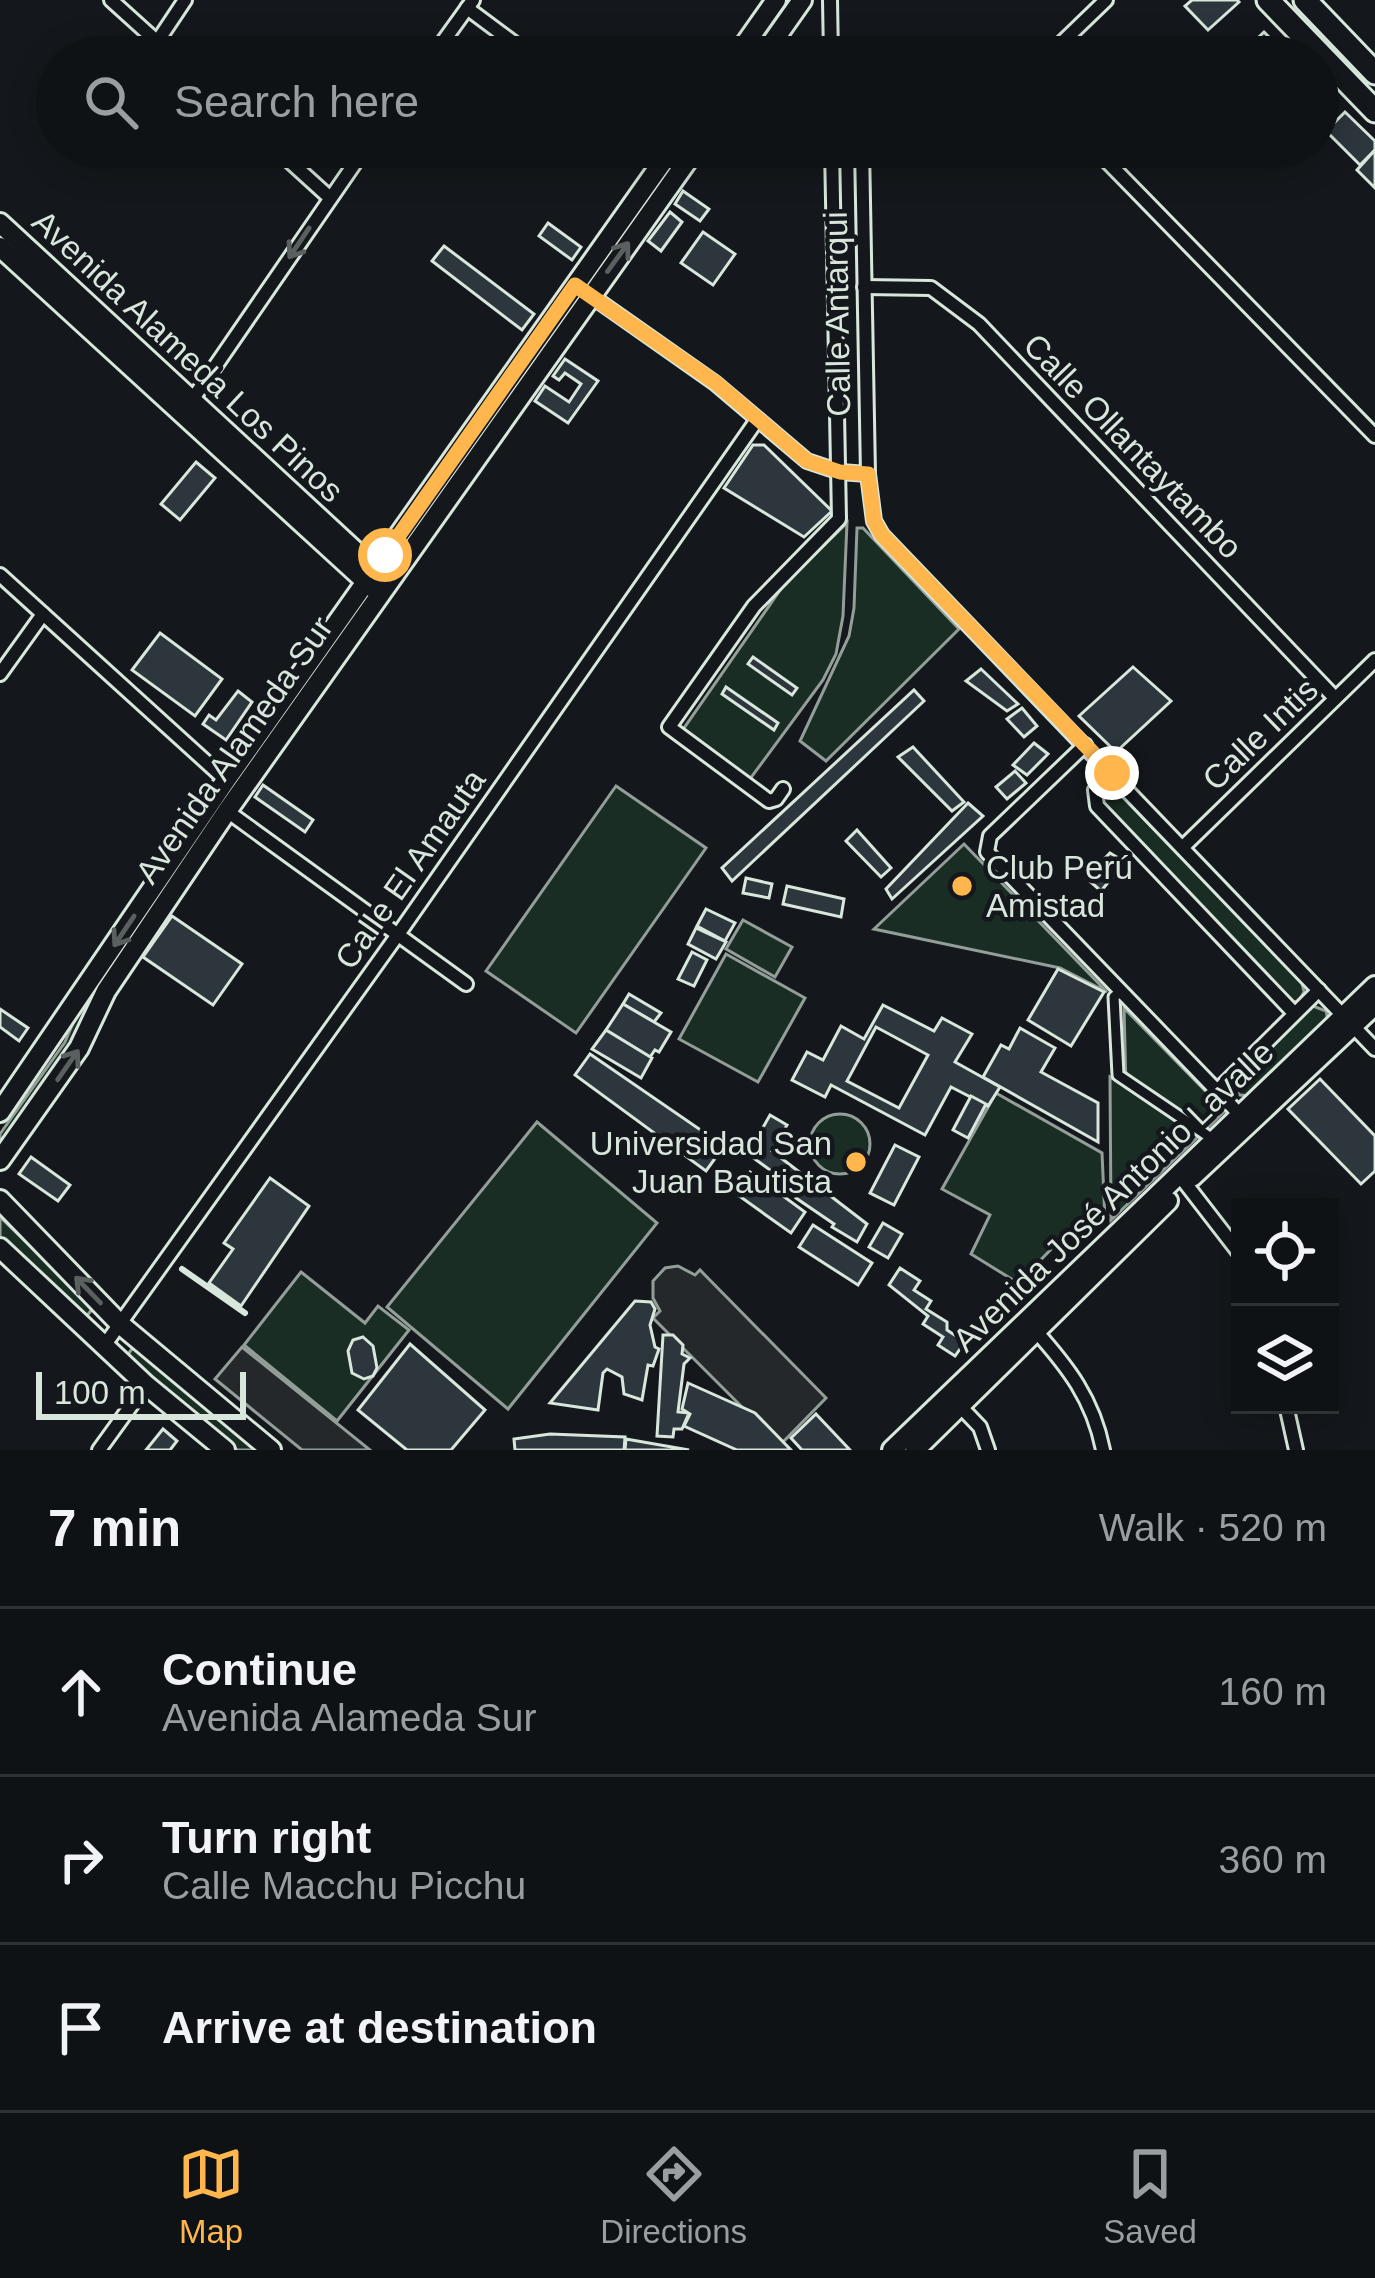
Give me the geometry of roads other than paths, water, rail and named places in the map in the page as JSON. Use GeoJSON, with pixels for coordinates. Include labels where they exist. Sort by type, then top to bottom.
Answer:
{"type":"FeatureCollection","features":[{"type":"Feature","properties":{"kind":"main road"},"geometry":{"type":"LineString","coordinates":[[751,36],[776,0]]}},
{"type":"Feature","properties":{"kind":"main road"},"geometry":{"type":"LineString","coordinates":[[776,36],[802,0]]}},
{"type":"Feature","properties":{"kind":"main road"},"geometry":{"type":"LineString","coordinates":[[1268,0],[1303,36]]}},
{"type":"Feature","properties":{"kind":"main road"},"geometry":{"type":"LineString","coordinates":[[1305,0],[1372,65]]}},
{"type":"Feature","properties":{"kind":"main road"},"geometry":{"type":"LineString","coordinates":[[1339,74],[1375,111]]}},
{"type":"Feature","properties":{"kind":"main road","name":"Avenida Alameda Sur"},"geometry":{"type":"LineString","coordinates":[[583,290],[654,168]]}},
{"type":"Feature","properties":{"kind":"main road","name":"Avenida Alameda Sur"},"geometry":{"type":"LineString","coordinates":[[0,1112],[226,780],[377,581],[583,290],[680,168]]}},
{"type":"Feature","properties":{"kind":"main road","name":"Avenida Alameda Los Pinos"},"geometry":{"type":"LineString","coordinates":[[3,240],[377,581]]}},
{"type":"Feature","properties":{"kind":"main road","name":"Avenida Alameda Sur"},"geometry":{"type":"LineString","coordinates":[[0,1160],[80,1048],[106,991],[377,581]]}},
{"type":"Feature","properties":{"kind":"main road","name":"Avenida José Antonio Lavalle"},"geometry":{"type":"LineString","coordinates":[[915,1450],[955,1401],[1348,1021],[1375,986]]}},
{"type":"Feature","properties":{"kind":"main road","name":"Avenida José Antonio Lavalle"},"geometry":{"type":"LineString","coordinates":[[1348,1021],[1375,1005]]}},
{"type":"Feature","properties":{"kind":"main road","name":"Avenida José Antonio Lavalle"},"geometry":{"type":"LineString","coordinates":[[1183,1178],[1214,1140],[1245,1120]]}},
{"type":"Feature","properties":{"kind":"main road"},"geometry":{"type":"LineString","coordinates":[[0,1200],[121,1325],[271,1450]]}},
{"type":"Feature","properties":{"kind":"main road"},"geometry":{"type":"LineString","coordinates":[[0,1248],[146,1385],[225,1450]]}},
{"type":"Feature","properties":{"kind":"main road","name":"Avenida José Antonio Lavalle"},"geometry":{"type":"LineString","coordinates":[[892,1450],[955,1401]]}},
{"type":"Feature","properties":{"kind":"street"},"geometry":{"type":"LineString","coordinates":[[111,0],[151,36]]}},
{"type":"Feature","properties":{"kind":"street"},"geometry":{"type":"LineString","coordinates":[[162,36],[185,0]]}},
{"type":"Feature","properties":{"kind":"street"},"geometry":{"type":"LineString","coordinates":[[830,0],[831,36]]}},
{"type":"Feature","properties":{"kind":"street"},"geometry":{"type":"LineString","coordinates":[[1069,36],[1106,0]]}},
{"type":"Feature","properties":{"kind":"street"},"geometry":{"type":"LineString","coordinates":[[447,36],[470,4],[508,36]]}},
{"type":"Feature","properties":{"kind":"street"},"geometry":{"type":"LineString","coordinates":[[1348,83],[1372,65]]}},
{"type":"Feature","properties":{"kind":"street"},"geometry":{"type":"LineString","coordinates":[[297,168],[329,197]]}},
{"type":"Feature","properties":{"kind":"street"},"geometry":{"type":"LineString","coordinates":[[187,408],[350,168]]}},
{"type":"Feature","properties":{"kind":"street"},"geometry":{"type":"LineString","coordinates":[[783,789],[769,801],[669,727],[754,606],[836,525],[841,512],[833,168]]}},
{"type":"Feature","properties":{"kind":"street","name":"Calle Antarqui"},"geometry":{"type":"LineString","coordinates":[[862,168],[868,474],[874,521],[882,535],[1375,1049]]}},
{"type":"Feature","properties":{"kind":"street"},"geometry":{"type":"LineString","coordinates":[[1113,168],[1375,436]]}},
{"type":"Feature","properties":{"kind":"street","name":"Calle Ollantaytambo"},"geometry":{"type":"LineString","coordinates":[[865,286],[931,288],[979,324],[1335,698]]}},
{"type":"Feature","properties":{"kind":"street"},"geometry":{"type":"LineString","coordinates":[[583,290],[716,383],[807,461],[840,472],[868,474]]}},
{"type":"Feature","properties":{"kind":"street","name":"Calle El Amauta"},"geometry":{"type":"LineString","coordinates":[[104,1346],[757,420]]}},
{"type":"Feature","properties":{"kind":"street"},"geometry":{"type":"LineString","coordinates":[[0,575],[226,780]]}},
{"type":"Feature","properties":{"kind":"street"},"geometry":{"type":"LineString","coordinates":[[0,674],[43,614]]}},
{"type":"Feature","properties":{"kind":"street","name":"Calle Intis"},"geometry":{"type":"LineString","coordinates":[[1183,847],[1375,660]]}},
{"type":"Feature","properties":{"kind":"street"},"geometry":{"type":"LineString","coordinates":[[1085,746],[986,844],[987,852],[1245,1120]]}},
{"type":"Feature","properties":{"kind":"street"},"geometry":{"type":"LineString","coordinates":[[1112,773],[1095,790],[1097,806],[1294,1013]]}},
{"type":"Feature","properties":{"kind":"street"},"geometry":{"type":"LineString","coordinates":[[227,811],[466,984]]}},
{"type":"Feature","properties":{"kind":"street"},"geometry":{"type":"LineString","coordinates":[[1216,1092],[1319,990]]}},
{"type":"Feature","properties":{"kind":"street"},"geometry":{"type":"LineString","coordinates":[[1120,992],[1114,997],[1118,1075],[1214,1140]]}},
{"type":"Feature","properties":{"kind":"street"},"geometry":{"type":"LineString","coordinates":[[1183,1178],[1231,1241]]}},
{"type":"Feature","properties":{"kind":"street"},"geometry":{"type":"LineString","coordinates":[[1031,1326],[1080,1383],[1096,1416],[1103,1450]]}},
{"type":"Feature","properties":{"kind":"street"},"geometry":{"type":"LineString","coordinates":[[99,1450],[146,1385]]}},
{"type":"Feature","properties":{"kind":"street"},"geometry":{"type":"LineString","coordinates":[[955,1401],[980,1427],[988,1450]]}},
{"type":"Feature","properties":{"kind":"street"},"geometry":{"type":"LineString","coordinates":[[1288,1414],[1295,1450]]}},
{"type":"Feature","properties":{"kind":"place","name":"Club Perú Amistad"},"geometry":{"type":"Point","coordinates":[962,886]}},
{"type":"Feature","properties":{"kind":"place","name":"Universidad San Juan Bautista"},"geometry":{"type":"Point","coordinates":[856,1162]}}]}
